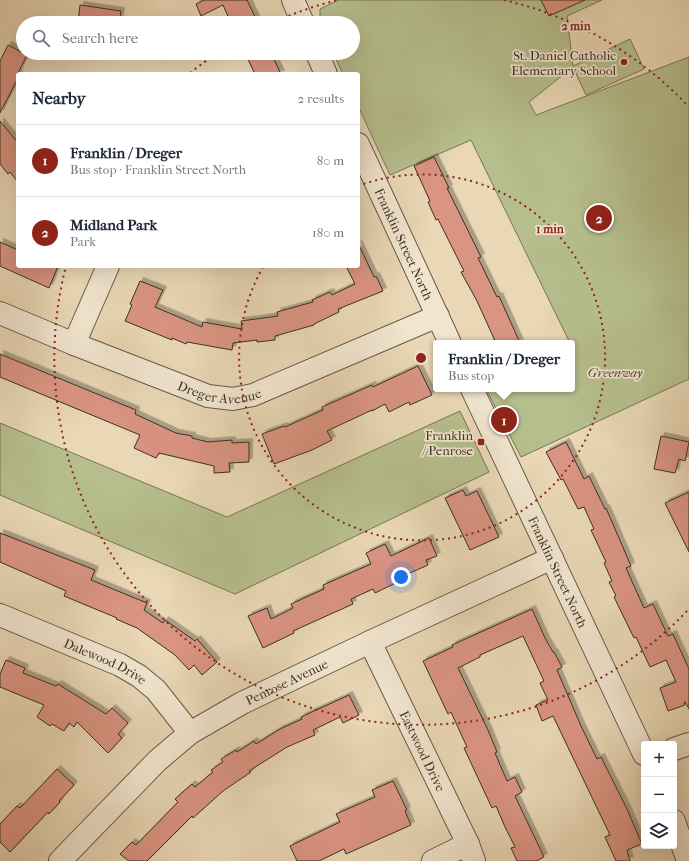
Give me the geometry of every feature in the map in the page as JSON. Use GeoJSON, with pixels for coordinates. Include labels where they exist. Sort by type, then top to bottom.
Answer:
{"type":"FeatureCollection","features":[{"type":"Feature","properties":{"kind":"street"},"geometry":{"type":"LineString","coordinates":[[293,0],[300,16]]}},
{"type":"Feature","properties":{"kind":"street"},"geometry":{"type":"LineString","coordinates":[[320,60],[325,72]]}},
{"type":"Feature","properties":{"kind":"street","name":"Franklin Street North"},"geometry":{"type":"LineString","coordinates":[[360,148],[449,340]]}},
{"type":"Feature","properties":{"kind":"street"},"geometry":{"type":"LineString","coordinates":[[74,344],[107,268]]}},
{"type":"Feature","properties":{"kind":"street","name":"Dreger Avenue"},"geometry":{"type":"LineString","coordinates":[[0,313],[74,344],[208,396],[233,398],[253,396],[438,316]]}},
{"type":"Feature","properties":{"kind":"street","name":"Franklin Street North"},"geometry":{"type":"LineString","coordinates":[[473,392],[641,748]]}},
{"type":"Feature","properties":{"kind":"street","name":"Penrose Avenue"},"geometry":{"type":"LineString","coordinates":[[60,861],[157,761],[190,733],[242,703],[552,558]]}},
{"type":"Feature","properties":{"kind":"street","name":"Dalewood Drive"},"geometry":{"type":"LineString","coordinates":[[0,615],[120,665],[139,676],[156,690],[190,733]]}},
{"type":"Feature","properties":{"kind":"street","name":"Eastwood Drive"},"geometry":{"type":"LineString","coordinates":[[370,642],[471,853]]}},
{"type":"Feature","properties":{"kind":"street"},"geometry":{"type":"LineString","coordinates":[[677,748],[689,744]]}},
{"type":"Feature","properties":{"kind":"street"},"geometry":{"type":"LineString","coordinates":[[677,830],[688,861]]}},
{"type":"Feature","properties":{"kind":"street"},"geometry":{"type":"LineString","coordinates":[[432,861],[471,853]]}},
{"type":"Feature","properties":{"kind":"green space","name":"Greenway"},"geometry":{"type":"Polygon","coordinates":[[[338,0],[602,0],[567,16],[573,66],[630,39],[644,69],[586,95],[573,67],[529,102],[536,115],[689,57],[689,379],[521,457],[488,392],[575,392],[575,340],[569,340],[471,140],[390,175],[360,110],[360,72],[342,72],[336,60],[360,60],[360,16],[320,16],[320,9],[338,0]]]}},
{"type":"Feature","properties":{"kind":"green space"},"geometry":{"type":"Polygon","coordinates":[[[460,411],[489,472],[235,594],[0,495],[0,423],[227,517],[460,411]]]}},
{"type":"Feature","properties":{"kind":"building"},"geometry":{"type":"Polygon","coordinates":[[[204,0],[247,0],[255,16],[228,16],[223,5],[201,16],[196,4],[204,0]]]}},
{"type":"Feature","properties":{"kind":"building"},"geometry":{"type":"Polygon","coordinates":[[[541,0],[585,0],[549,16],[541,0]]]}},
{"type":"Feature","properties":{"kind":"building"},"geometry":{"type":"Polygon","coordinates":[[[80,5],[121,11],[120,16],[79,16],[80,5]]]}},
{"type":"Feature","properties":{"kind":"building"},"geometry":{"type":"Polygon","coordinates":[[[8,45],[16,49],[16,60],[24,60],[18,72],[16,72],[16,82],[0,113],[0,61],[8,45]]]}},
{"type":"Feature","properties":{"kind":"building"},"geometry":{"type":"Polygon","coordinates":[[[248,60],[274,60],[280,72],[254,72],[248,60]]]}},
{"type":"Feature","properties":{"kind":"building"},"geometry":{"type":"Polygon","coordinates":[[[0,121],[16,141],[16,180],[10,172],[8,174],[0,164],[0,121]]]}},
{"type":"Feature","properties":{"kind":"building"},"geometry":{"type":"Polygon","coordinates":[[[434,157],[449,188],[447,188],[481,257],[478,258],[497,297],[499,296],[519,340],[495,340],[477,301],[461,272],[464,271],[438,219],[436,220],[428,202],[430,201],[414,166],[434,157]]]}},
{"type":"Feature","properties":{"kind":"building"},"geometry":{"type":"Polygon","coordinates":[[[0,242],[16,249],[16,268],[57,268],[49,288],[0,266],[0,242]]]}},
{"type":"Feature","properties":{"kind":"building"},"geometry":{"type":"Polygon","coordinates":[[[360,247],[374,277],[376,276],[383,291],[338,309],[339,312],[314,325],[275,336],[275,340],[257,342],[257,340],[233,343],[232,350],[187,342],[186,344],[125,321],[132,305],[130,304],[140,281],[163,290],[155,307],[202,327],[203,322],[242,329],[241,321],[278,316],[277,312],[313,302],[312,300],[330,292],[332,295],[355,284],[347,268],[360,268],[360,247]]]}},
{"type":"Feature","properties":{"kind":"building"},"geometry":{"type":"Polygon","coordinates":[[[0,354],[136,410],[135,414],[176,433],[192,436],[192,438],[208,442],[232,440],[232,443],[249,442],[249,462],[229,463],[230,472],[214,473],[214,466],[159,453],[156,458],[134,448],[140,435],[0,377],[0,354]]]}},
{"type":"Feature","properties":{"kind":"building"},"geometry":{"type":"Polygon","coordinates":[[[418,366],[432,395],[410,405],[409,402],[389,412],[385,404],[327,431],[332,440],[312,450],[274,464],[262,434],[284,426],[285,427],[323,410],[322,407],[372,385],[373,387],[418,366]]]}},
{"type":"Feature","properties":{"kind":"building"},"geometry":{"type":"Polygon","coordinates":[[[661,436],[689,442],[685,461],[679,459],[675,473],[654,469],[661,436]]]}},
{"type":"Feature","properties":{"kind":"building"},"geometry":{"type":"Polygon","coordinates":[[[566,442],[584,479],[589,476],[605,509],[606,508],[631,566],[626,568],[644,608],[653,604],[668,636],[673,634],[689,669],[689,709],[684,702],[685,705],[668,711],[660,688],[676,682],[666,660],[650,667],[636,637],[634,638],[614,597],[616,596],[609,582],[612,581],[604,563],[606,562],[591,530],[594,529],[584,507],[578,509],[563,479],[561,480],[546,452],[566,442]]]}},
{"type":"Feature","properties":{"kind":"building"},"geometry":{"type":"Polygon","coordinates":[[[463,490],[466,496],[477,491],[499,537],[470,550],[445,498],[463,490]]]}},
{"type":"Feature","properties":{"kind":"building"},"geometry":{"type":"Polygon","coordinates":[[[689,492],[689,552],[665,503],[689,492]]]}},
{"type":"Feature","properties":{"kind":"building"},"geometry":{"type":"Polygon","coordinates":[[[0,533],[95,570],[91,580],[147,603],[144,610],[163,623],[165,620],[195,641],[197,639],[217,662],[202,675],[194,665],[189,670],[175,655],[137,628],[64,596],[66,591],[0,562],[0,533]]]}},
{"type":"Feature","properties":{"kind":"building"},"geometry":{"type":"Polygon","coordinates":[[[429,538],[437,556],[426,560],[428,565],[401,577],[402,580],[375,593],[373,589],[351,599],[353,604],[293,631],[294,633],[263,648],[248,616],[267,608],[271,619],[293,608],[291,604],[324,589],[323,585],[371,564],[366,553],[385,544],[391,556],[429,538]]]}},
{"type":"Feature","properties":{"kind":"building"},"geometry":{"type":"Polygon","coordinates":[[[532,609],[546,640],[562,667],[557,670],[581,726],[597,759],[601,757],[627,809],[641,842],[641,844],[627,850],[630,861],[616,861],[605,837],[610,835],[553,716],[542,721],[536,705],[548,700],[540,683],[544,681],[523,636],[480,655],[480,657],[458,668],[488,730],[497,752],[495,753],[507,781],[515,777],[522,792],[515,796],[544,857],[536,861],[517,861],[511,848],[515,847],[496,806],[492,808],[464,748],[467,747],[451,712],[448,714],[423,661],[453,647],[452,645],[532,609]]]}},
{"type":"Feature","properties":{"kind":"building"},"geometry":{"type":"Polygon","coordinates":[[[6,660],[25,668],[23,673],[56,686],[58,684],[106,714],[112,708],[128,723],[118,734],[122,738],[108,753],[77,722],[74,727],[69,723],[64,731],[52,724],[50,726],[37,717],[44,705],[0,687],[0,674],[6,660]]]}},
{"type":"Feature","properties":{"kind":"building"},"geometry":{"type":"Polygon","coordinates":[[[349,695],[359,715],[343,723],[340,717],[313,730],[315,735],[287,747],[249,771],[251,772],[223,791],[193,818],[192,816],[147,861],[129,861],[120,854],[132,842],[136,845],[178,802],[175,799],[192,784],[195,787],[213,772],[211,770],[223,762],[221,759],[236,750],[237,752],[254,741],[256,744],[280,729],[302,719],[301,717],[349,695]]]}},
{"type":"Feature","properties":{"kind":"building"},"geometry":{"type":"Polygon","coordinates":[[[57,769],[74,785],[49,814],[48,812],[10,852],[0,842],[0,824],[17,806],[20,808],[57,769]]]}},
{"type":"Feature","properties":{"kind":"building"},"geometry":{"type":"Polygon","coordinates":[[[393,781],[407,810],[405,811],[411,825],[346,854],[344,849],[319,861],[297,861],[290,846],[340,822],[336,814],[375,797],[372,790],[393,781]]]}},
{"type":"Feature","properties":{"kind":"place","name":"St. Daniel Catholic Elementary School"},"geometry":{"type":"Point","coordinates":[624,62]}},
{"type":"Feature","properties":{"kind":"place","name":"Midland Park"},"geometry":{"type":"Point","coordinates":[599,218]}},
{"type":"Feature","properties":{"kind":"place","name":"Franklin / Dreger"},"geometry":{"type":"Point","coordinates":[504,420]}},
{"type":"Feature","properties":{"kind":"place","name":"Franklin / Penrose"},"geometry":{"type":"Point","coordinates":[481,442]}}]}
